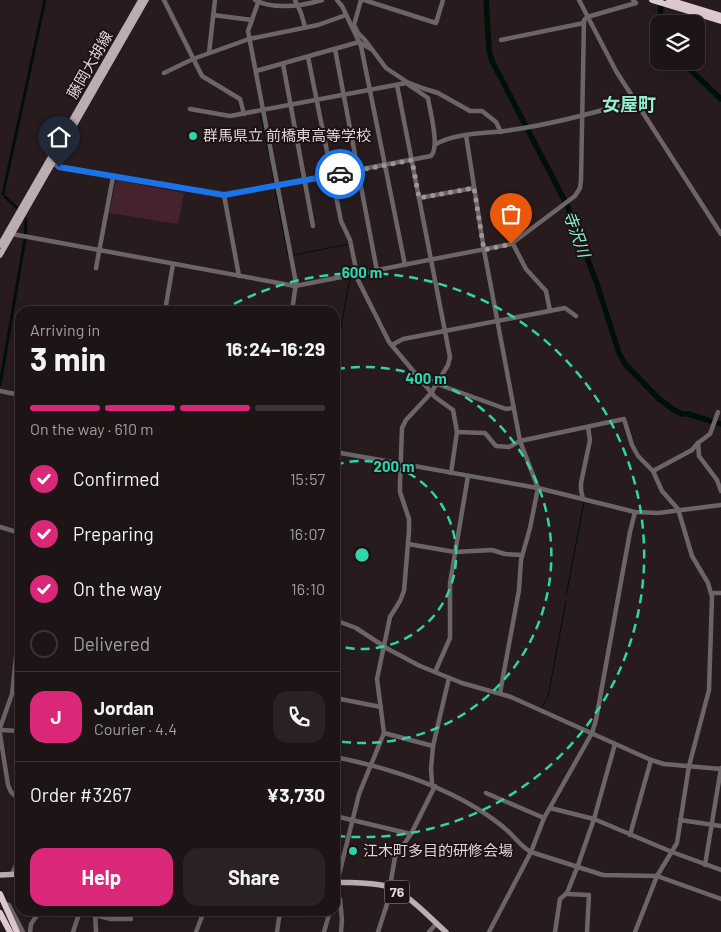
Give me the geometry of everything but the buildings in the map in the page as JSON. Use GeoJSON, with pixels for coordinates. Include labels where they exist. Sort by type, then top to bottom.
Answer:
{"type":"FeatureCollection","features":[{"type":"Feature","properties":{"kind":"highway"},"geometry":{"type":"LineString","coordinates":[[652,0],[721,16]]}},
{"type":"Feature","properties":{"kind":"highway"},"geometry":{"type":"LineString","coordinates":[[669,0],[679,6],[721,22]]}},
{"type":"Feature","properties":{"kind":"highway"},"geometry":{"type":"LineString","coordinates":[[0,894],[17,932]]}},
{"type":"Feature","properties":{"kind":"highway"},"geometry":{"type":"LineString","coordinates":[[0,913],[10,932]]}},
{"type":"Feature","properties":{"kind":"highway"},"geometry":{"type":"LineString","coordinates":[[0,922],[5,932]]}},
{"type":"Feature","properties":{"kind":"main road","name":"藤岡大胡線"},"geometry":{"type":"LineString","coordinates":[[0,245],[50,163],[141,0]]}},
{"type":"Feature","properties":{"kind":"main road"},"geometry":{"type":"LineString","coordinates":[[0,255],[50,163],[146,0]]}},
{"type":"Feature","properties":{"kind":"main road"},"geometry":{"type":"LineString","coordinates":[[0,875],[12,874]]}},
{"type":"Feature","properties":{"kind":"main road","name":"76"},"geometry":{"type":"LineString","coordinates":[[340,882],[378,884],[390,888],[446,932]]}},
{"type":"Feature","properties":{"kind":"street"},"geometry":{"type":"LineString","coordinates":[[164,0],[202,76],[240,99],[244,114]]}},
{"type":"Feature","properties":{"kind":"street"},"geometry":{"type":"LineString","coordinates":[[209,53],[215,0]]}},
{"type":"Feature","properties":{"kind":"street"},"geometry":{"type":"LineString","coordinates":[[293,306],[296,286],[292,260],[248,31],[257,1],[279,6],[296,2],[322,0]]}},
{"type":"Feature","properties":{"kind":"street"},"geometry":{"type":"LineString","coordinates":[[337,0],[361,46],[405,265]]}},
{"type":"Feature","properties":{"kind":"street"},"geometry":{"type":"LineString","coordinates":[[50,163],[59,167],[113,177],[224,195],[431,156],[436,144],[428,98],[386,68],[358,33],[354,25],[362,0],[436,22],[443,0]]}},
{"type":"Feature","properties":{"kind":"street"},"geometry":{"type":"LineString","coordinates":[[579,0],[616,71],[721,234]]}},
{"type":"Feature","properties":{"kind":"street"},"geometry":{"type":"LineString","coordinates":[[12,234],[296,286],[513,244],[578,192],[581,184],[584,23],[587,17],[636,3],[633,0]]}},
{"type":"Feature","properties":{"kind":"street"},"geometry":{"type":"LineString","coordinates":[[296,2],[305,27]]}},
{"type":"Feature","properties":{"kind":"street"},"geometry":{"type":"LineString","coordinates":[[213,15],[252,20]]}},
{"type":"Feature","properties":{"kind":"street"},"geometry":{"type":"LineString","coordinates":[[164,73],[193,59],[249,39],[318,25],[346,15]]}},
{"type":"Feature","properties":{"kind":"street"},"geometry":{"type":"LineString","coordinates":[[500,40],[584,23]]}},
{"type":"Feature","properties":{"kind":"street"},"geometry":{"type":"LineString","coordinates":[[256,71],[358,42],[372,49]]}},
{"type":"Feature","properties":{"kind":"street"},"geometry":{"type":"LineString","coordinates":[[335,49],[377,271]]}},
{"type":"Feature","properties":{"kind":"street"},"geometry":{"type":"LineString","coordinates":[[308,57],[340,221],[350,240],[356,274],[384,334],[431,393],[453,410],[457,432],[451,473]]}},
{"type":"Feature","properties":{"kind":"street"},"geometry":{"type":"LineString","coordinates":[[283,64],[313,226]]}},
{"type":"Feature","properties":{"kind":"street"},"geometry":{"type":"LineString","coordinates":[[190,109],[230,116],[370,91],[407,82],[438,93],[470,110],[482,112],[496,122],[501,132]]}},
{"type":"Feature","properties":{"kind":"street"},"geometry":{"type":"LineString","coordinates":[[340,867],[360,794],[384,733],[377,681],[390,617],[404,591],[408,544],[409,519],[400,492],[402,428],[406,420],[431,393],[448,365],[450,357],[412,160],[408,150],[397,85]]}},
{"type":"Feature","properties":{"kind":"street"},"geometry":{"type":"LineString","coordinates":[[436,144],[466,135],[501,132],[582,117],[635,101]]}},
{"type":"Feature","properties":{"kind":"street"},"geometry":{"type":"LineString","coordinates":[[466,135],[484,250],[513,408],[520,442],[538,488],[520,564],[519,590],[500,693]]}},
{"type":"Feature","properties":{"kind":"street"},"geometry":{"type":"LineString","coordinates":[[96,268],[113,177]]}},
{"type":"Feature","properties":{"kind":"street"},"geometry":{"type":"LineString","coordinates":[[419,198],[474,188]]}},
{"type":"Feature","properties":{"kind":"street"},"geometry":{"type":"LineString","coordinates":[[224,195],[239,276]]}},
{"type":"Feature","properties":{"kind":"street"},"geometry":{"type":"LineString","coordinates":[[513,244],[526,269],[546,291],[550,311]]}},
{"type":"Feature","properties":{"kind":"street"},"geometry":{"type":"LineString","coordinates":[[166,306],[173,264]]}},
{"type":"Feature","properties":{"kind":"street"},"geometry":{"type":"LineString","coordinates":[[392,345],[403,339],[567,308],[576,316]]}},
{"type":"Feature","properties":{"kind":"street"},"geometry":{"type":"LineString","coordinates":[[437,384],[505,408],[513,408]]}},
{"type":"Feature","properties":{"kind":"street"},"geometry":{"type":"LineString","coordinates":[[0,391],[15,393]]}},
{"type":"Feature","properties":{"kind":"street"},"geometry":{"type":"LineString","coordinates":[[653,471],[692,450],[698,442],[713,430],[718,414]]}},
{"type":"Feature","properties":{"kind":"street"},"geometry":{"type":"LineString","coordinates":[[457,432],[485,432],[496,446],[509,447],[520,442],[624,420],[632,445],[638,456],[653,471],[662,492],[678,511],[692,556],[708,583],[711,593],[709,690],[689,766],[676,843],[657,876],[635,932]]}},
{"type":"Feature","properties":{"kind":"street"},"geometry":{"type":"LineString","coordinates":[[584,499],[581,483],[590,440],[588,427]]}},
{"type":"Feature","properties":{"kind":"street"},"geometry":{"type":"LineString","coordinates":[[698,442],[699,456],[717,480],[721,491]]}},
{"type":"Feature","properties":{"kind":"street"},"geometry":{"type":"LineString","coordinates":[[340,453],[538,488],[636,512],[678,511],[721,505]]}},
{"type":"Feature","properties":{"kind":"street"},"geometry":{"type":"LineString","coordinates":[[435,672],[450,638],[449,591],[468,476]]}},
{"type":"Feature","properties":{"kind":"street"},"geometry":{"type":"LineString","coordinates":[[489,932],[530,852],[544,818],[592,733],[596,720],[630,532],[636,512]]}},
{"type":"Feature","properties":{"kind":"street"},"geometry":{"type":"LineString","coordinates":[[0,527],[15,532]]}},
{"type":"Feature","properties":{"kind":"street"},"geometry":{"type":"LineString","coordinates":[[408,544],[455,552],[492,550],[505,554],[522,555]]}},
{"type":"Feature","properties":{"kind":"street"},"geometry":{"type":"LineString","coordinates":[[711,593],[721,593]]}},
{"type":"Feature","properties":{"kind":"street"},"geometry":{"type":"LineString","coordinates":[[340,622],[356,628],[384,646],[435,672],[500,693],[651,760],[664,764],[721,768],[705,865]]}},
{"type":"Feature","properties":{"kind":"street"},"geometry":{"type":"LineString","coordinates":[[15,666],[12,694],[0,729],[15,730]]}},
{"type":"Feature","properties":{"kind":"street"},"geometry":{"type":"LineString","coordinates":[[378,932],[390,888],[395,857],[410,834],[433,785],[431,768],[433,746],[450,678]]}},
{"type":"Feature","properties":{"kind":"street"},"geometry":{"type":"LineString","coordinates":[[340,699],[381,707]]}},
{"type":"Feature","properties":{"kind":"street"},"geometry":{"type":"LineString","coordinates":[[384,733],[433,746]]}},
{"type":"Feature","properties":{"kind":"street"},"geometry":{"type":"LineString","coordinates":[[0,734],[8,785],[15,796]]}},
{"type":"Feature","properties":{"kind":"street"},"geometry":{"type":"LineString","coordinates":[[555,932],[560,899],[566,894],[577,868],[594,819],[615,744]]}},
{"type":"Feature","properties":{"kind":"street"},"geometry":{"type":"LineString","coordinates":[[340,757],[371,764],[433,785],[478,809],[511,833],[521,846],[530,852],[603,875],[657,876],[721,899]]}},
{"type":"Feature","properties":{"kind":"street"},"geometry":{"type":"LineString","coordinates":[[630,834],[651,760]]}},
{"type":"Feature","properties":{"kind":"street"},"geometry":{"type":"LineString","coordinates":[[486,793],[544,818]]}},
{"type":"Feature","properties":{"kind":"street"},"geometry":{"type":"LineString","coordinates":[[550,808],[594,819],[672,852],[721,870]]}},
{"type":"Feature","properties":{"kind":"street"},"geometry":{"type":"LineString","coordinates":[[340,818],[410,834]]}},
{"type":"Feature","properties":{"kind":"street"},"geometry":{"type":"LineString","coordinates":[[680,820],[721,826]]}},
{"type":"Feature","properties":{"kind":"street"},"geometry":{"type":"LineString","coordinates":[[12,874],[15,868]]}},
{"type":"Feature","properties":{"kind":"street"},"geometry":{"type":"LineString","coordinates":[[566,894],[589,895],[587,932]]}},
{"type":"Feature","properties":{"kind":"street"},"geometry":{"type":"LineString","coordinates":[[340,899],[341,932]]}},
{"type":"Feature","properties":{"kind":"street"},"geometry":{"type":"LineString","coordinates":[[5,904],[9,905],[15,916]]}},
{"type":"Feature","properties":{"kind":"street"},"geometry":{"type":"LineString","coordinates":[[15,916],[24,932]]}},
{"type":"Feature","properties":{"kind":"street"},"geometry":{"type":"LineString","coordinates":[[30,932],[31,924],[37,916]]}},
{"type":"Feature","properties":{"kind":"street"},"geometry":{"type":"LineString","coordinates":[[73,932],[78,916]]}},
{"type":"Feature","properties":{"kind":"street"},"geometry":{"type":"LineString","coordinates":[[94,916],[96,932]]}},
{"type":"Feature","properties":{"kind":"street"},"geometry":{"type":"LineString","coordinates":[[103,916],[111,919],[131,919]]}},
{"type":"Feature","properties":{"kind":"street"},"geometry":{"type":"LineString","coordinates":[[196,932],[202,916]]}},
{"type":"Feature","properties":{"kind":"street"},"geometry":{"type":"LineString","coordinates":[[278,932],[280,916]]}},
{"type":"Feature","properties":{"kind":"street"},"geometry":{"type":"LineString","coordinates":[[324,932],[329,916]]}},
{"type":"Feature","properties":{"kind":"street"},"geometry":{"type":"LineString","coordinates":[[429,932],[436,924]]}},
{"type":"Feature","properties":{"kind":"shaded area"},"geometry":{"type":"Polygon","coordinates":[[[116,180],[184,193],[178,224],[109,213],[116,180]]]}},
{"type":"Feature","properties":{"kind":"waterway"},"geometry":{"type":"LineString","coordinates":[[3,194],[45,0]]}},
{"type":"Feature","properties":{"kind":"waterway","name":"寺沢川"},"geometry":{"type":"LineString","coordinates":[[486,0],[489,50],[492,61],[568,207],[597,284],[619,353],[625,364],[659,399],[674,410],[682,414],[721,424]]}},
{"type":"Feature","properties":{"kind":"waterway"},"geometry":{"type":"LineString","coordinates":[[660,15],[662,0]]}},
{"type":"Feature","properties":{"kind":"waterway"},"geometry":{"type":"LineString","coordinates":[[690,70],[721,99]]}},
{"type":"Feature","properties":{"kind":"waterway"},"geometry":{"type":"LineString","coordinates":[[238,100],[240,108]]}},
{"type":"Feature","properties":{"kind":"waterway"},"geometry":{"type":"LineString","coordinates":[[260,113],[269,155]]}},
{"type":"Feature","properties":{"kind":"waterway"},"geometry":{"type":"LineString","coordinates":[[271,163],[274,183]]}},
{"type":"Feature","properties":{"kind":"waterway"},"geometry":{"type":"LineString","coordinates":[[275,189],[288,256]]}},
{"type":"Feature","properties":{"kind":"waterway"},"geometry":{"type":"LineString","coordinates":[[5,197],[17,208]]}},
{"type":"Feature","properties":{"kind":"waterway"},"geometry":{"type":"LineString","coordinates":[[0,385],[25,239],[26,219]]}},
{"type":"Feature","properties":{"kind":"waterway"},"geometry":{"type":"LineString","coordinates":[[294,255],[349,244]]}},
{"type":"Feature","properties":{"kind":"waterway"},"geometry":{"type":"LineString","coordinates":[[353,265],[354,272]]}},
{"type":"Feature","properties":{"kind":"waterway"},"geometry":{"type":"LineString","coordinates":[[340,332],[350,278],[355,278]]}},
{"type":"Feature","properties":{"kind":"waterway"},"geometry":{"type":"LineString","coordinates":[[372,313],[386,340]]}},
{"type":"Feature","properties":{"kind":"waterway"},"geometry":{"type":"LineString","coordinates":[[450,468],[449,470],[488,477]]}},
{"type":"Feature","properties":{"kind":"waterway"},"geometry":{"type":"LineString","coordinates":[[566,596],[584,502]]}},
{"type":"Feature","properties":{"kind":"waterway"},"geometry":{"type":"LineString","coordinates":[[541,708],[548,697],[566,601]]}},
{"type":"Feature","properties":{"kind":"way so far"},"geometry":{"type":"LineString","coordinates":[[340,174],[412,160],[419,198],[474,188],[484,250],[511,244]]}},
{"type":"Feature","properties":{"kind":"place","name":"群馬県立 前橋東高等学校"},"geometry":{"type":"Point","coordinates":[193,136]}},
{"type":"Feature","properties":{"kind":"place","name":"江木町多目的研修会場"},"geometry":{"type":"Point","coordinates":[353,851]}},
{"type":"Feature","properties":{"kind":"district","name":"女屋町"},"geometry":{"type":"Point","coordinates":[629,105]}},
{"type":"Feature","properties":{"kind":"route"},"geometry":{"type":"LineString","coordinates":[[59,167],[224,195],[340,174]]}}]}
